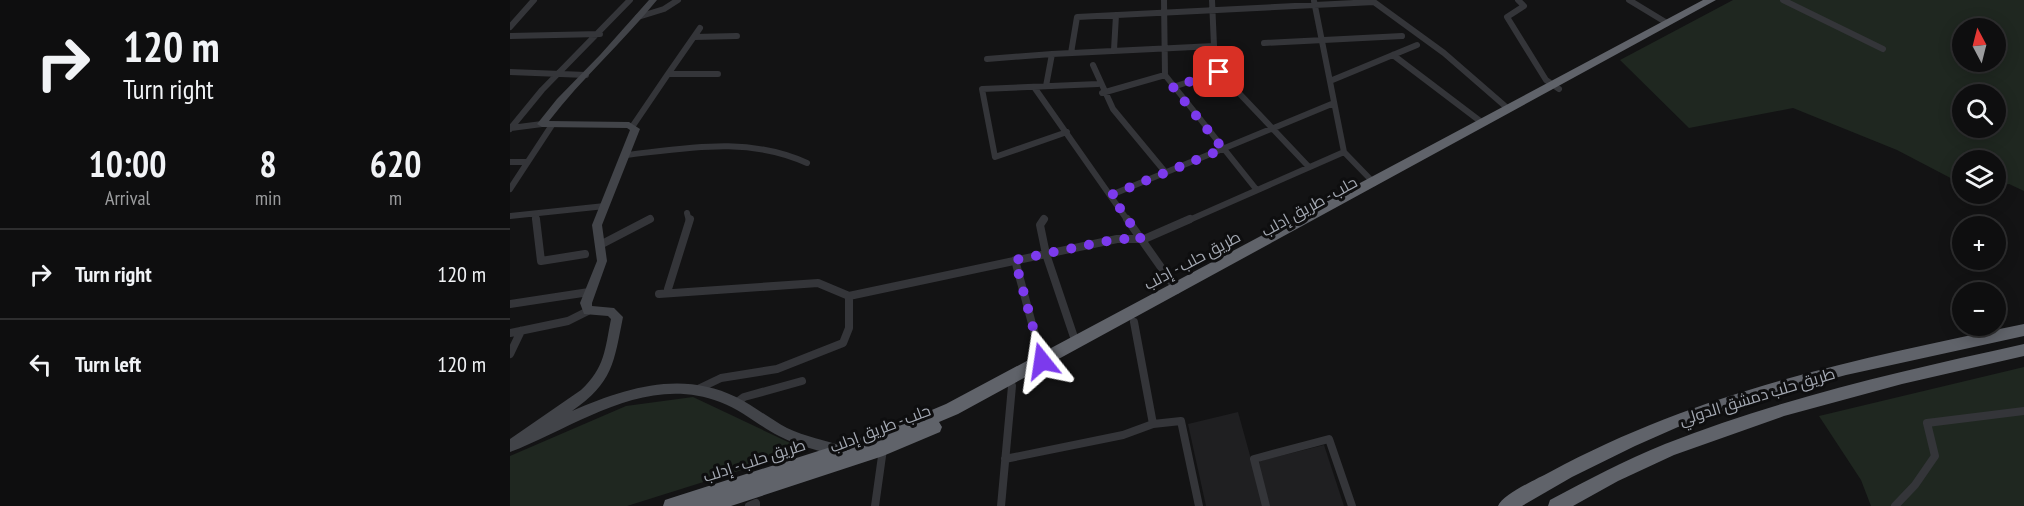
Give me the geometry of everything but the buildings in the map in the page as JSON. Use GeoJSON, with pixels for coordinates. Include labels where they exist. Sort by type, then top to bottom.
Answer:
{"type":"FeatureCollection","features":[{"type":"Feature","properties":{"kind":"highway","name":"طريق حلب - إدلب"},"geometry":{"type":"LineString","coordinates":[[670,506],[918,425],[1377,185],[1711,0]]}},
{"type":"Feature","properties":{"kind":"highway"},"geometry":{"type":"LineString","coordinates":[[1669,25],[1722,0]]}},
{"type":"Feature","properties":{"kind":"highway","name":"حلب - طريق إدلب"},"geometry":{"type":"LineString","coordinates":[[706,506],[883,448],[944,423],[1134,322],[1377,185]]}},
{"type":"Feature","properties":{"kind":"highway","name":"طريق حلب دمشق الدولي"},"geometry":{"type":"LineString","coordinates":[[1506,506],[1550,480],[1673,421],[1838,371],[2024,330]]}},
{"type":"Feature","properties":{"kind":"highway","name":"طريق حلب دمشق الدولي"},"geometry":{"type":"LineString","coordinates":[[1556,506],[1693,438],[1759,415],[1852,388],[2024,350]]}},
{"type":"Feature","properties":{"kind":"street"},"geometry":{"type":"LineString","coordinates":[[510,27],[534,0]]}},
{"type":"Feature","properties":{"kind":"street"},"geometry":{"type":"LineString","coordinates":[[510,129],[558,73],[600,34],[630,0]]}},
{"type":"Feature","properties":{"kind":"street"},"geometry":{"type":"LineString","coordinates":[[510,189],[560,100],[586,75],[653,0]]}},
{"type":"Feature","properties":{"kind":"street"},"geometry":{"type":"LineString","coordinates":[[638,17],[664,9],[678,0]]}},
{"type":"Feature","properties":{"kind":"street"},"geometry":{"type":"LineString","coordinates":[[1164,0],[1166,49],[1164,75],[1256,189]]}},
{"type":"Feature","properties":{"kind":"street"},"geometry":{"type":"LineString","coordinates":[[987,59],[1071,52],[1214,46],[1212,0]]}},
{"type":"Feature","properties":{"kind":"street"},"geometry":{"type":"LineString","coordinates":[[1518,0],[1524,6],[1507,17],[1556,87]]}},
{"type":"Feature","properties":{"kind":"street"},"geometry":{"type":"LineString","coordinates":[[1629,0],[1669,25]]}},
{"type":"Feature","properties":{"kind":"street"},"geometry":{"type":"LineString","coordinates":[[1783,0],[1883,49]]}},
{"type":"Feature","properties":{"kind":"street"},"geometry":{"type":"LineString","coordinates":[[1315,2],[1344,152],[1377,185]]}},
{"type":"Feature","properties":{"kind":"street"},"geometry":{"type":"LineString","coordinates":[[1071,52],[1077,17],[1315,2],[1367,2],[1380,4],[1444,53],[1505,106]]}},
{"type":"Feature","properties":{"kind":"street"},"geometry":{"type":"LineString","coordinates":[[1114,50],[1116,15]]}},
{"type":"Feature","properties":{"kind":"street"},"geometry":{"type":"LineString","coordinates":[[510,129],[547,124],[632,127],[638,122],[700,28]]}},
{"type":"Feature","properties":{"kind":"street"},"geometry":{"type":"LineString","coordinates":[[510,36],[600,34]]}},
{"type":"Feature","properties":{"kind":"street"},"geometry":{"type":"LineString","coordinates":[[694,37],[737,36]]}},
{"type":"Feature","properties":{"kind":"street"},"geometry":{"type":"LineString","coordinates":[[1264,43],[1402,36]]}},
{"type":"Feature","properties":{"kind":"street"},"geometry":{"type":"LineString","coordinates":[[1330,81],[1417,45]]}},
{"type":"Feature","properties":{"kind":"street"},"geometry":{"type":"LineString","coordinates":[[1046,86],[1052,54]]}},
{"type":"Feature","properties":{"kind":"street"},"geometry":{"type":"LineString","coordinates":[[1393,55],[1480,121]]}},
{"type":"Feature","properties":{"kind":"street"},"geometry":{"type":"LineString","coordinates":[[1094,65],[1102,93],[1166,173]]}},
{"type":"Feature","properties":{"kind":"street"},"geometry":{"type":"LineString","coordinates":[[510,72],[586,75]]}},
{"type":"Feature","properties":{"kind":"street"},"geometry":{"type":"LineString","coordinates":[[1173,87],[1219,72],[1308,166]]}},
{"type":"Feature","properties":{"kind":"street"},"geometry":{"type":"LineString","coordinates":[[668,74],[718,74]]}},
{"type":"Feature","properties":{"kind":"street"},"geometry":{"type":"LineString","coordinates":[[1102,93],[1164,75]]}},
{"type":"Feature","properties":{"kind":"street"},"geometry":{"type":"LineString","coordinates":[[1067,132],[995,157],[982,89],[1098,84]]}},
{"type":"Feature","properties":{"kind":"street"},"geometry":{"type":"LineString","coordinates":[[1034,87],[1177,290]]}},
{"type":"Feature","properties":{"kind":"street"},"geometry":{"type":"LineString","coordinates":[[1111,195],[1334,104]]}},
{"type":"Feature","properties":{"kind":"street"},"geometry":{"type":"LineString","coordinates":[[588,311],[586,303],[589,292],[602,261],[597,225],[626,155],[635,129],[632,127]]}},
{"type":"Feature","properties":{"kind":"street"},"geometry":{"type":"LineString","coordinates":[[626,155],[737,144],[757,145],[787,152],[807,163]]}},
{"type":"Feature","properties":{"kind":"street"},"geometry":{"type":"LineString","coordinates":[[659,294],[818,284],[849,296],[1117,239],[1142,240],[1344,152]]}},
{"type":"Feature","properties":{"kind":"street"},"geometry":{"type":"LineString","coordinates":[[510,162],[526,162]]}},
{"type":"Feature","properties":{"kind":"street"},"geometry":{"type":"LineString","coordinates":[[510,216],[605,206]]}},
{"type":"Feature","properties":{"kind":"street"},"geometry":{"type":"LineString","coordinates":[[668,289],[690,218],[687,213]]}},
{"type":"Feature","properties":{"kind":"street"},"geometry":{"type":"LineString","coordinates":[[535,214],[542,261],[585,254]]}},
{"type":"Feature","properties":{"kind":"street"},"geometry":{"type":"LineString","coordinates":[[600,245],[650,219]]}},
{"type":"Feature","properties":{"kind":"street"},"geometry":{"type":"LineString","coordinates":[[1044,219],[1040,225],[1046,254],[1076,343]]}},
{"type":"Feature","properties":{"kind":"street"},"geometry":{"type":"LineString","coordinates":[[1015,260],[1042,361]]}},
{"type":"Feature","properties":{"kind":"street"},"geometry":{"type":"LineString","coordinates":[[510,304],[589,292]]}},
{"type":"Feature","properties":{"kind":"street"},"geometry":{"type":"LineString","coordinates":[[699,389],[721,378],[777,369],[843,344],[849,328],[849,296]]}},
{"type":"Feature","properties":{"kind":"street"},"geometry":{"type":"LineString","coordinates":[[510,333],[568,321],[588,311],[610,311],[617,317],[601,378],[574,403],[529,430],[510,446]]}},
{"type":"Feature","properties":{"kind":"street"},"geometry":{"type":"LineString","coordinates":[[1134,322],[1153,424]]}},
{"type":"Feature","properties":{"kind":"street"},"geometry":{"type":"LineString","coordinates":[[510,354],[521,331]]}},
{"type":"Feature","properties":{"kind":"street"},"geometry":{"type":"LineString","coordinates":[[736,403],[744,397],[802,381]]}},
{"type":"Feature","properties":{"kind":"street"},"geometry":{"type":"LineString","coordinates":[[1001,506],[1012,386]]}},
{"type":"Feature","properties":{"kind":"street"},"geometry":{"type":"LineString","coordinates":[[510,446],[627,396],[658,390],[699,389],[736,403],[785,433],[840,451]]}},
{"type":"Feature","properties":{"kind":"street"},"geometry":{"type":"LineString","coordinates":[[1895,506],[1915,485],[1935,456],[1928,423],[2024,411]]}},
{"type":"Feature","properties":{"kind":"street"},"geometry":{"type":"LineString","coordinates":[[1005,459],[1123,435],[1153,424],[1181,421],[1199,506]]}},
{"type":"Feature","properties":{"kind":"street"},"geometry":{"type":"LineString","coordinates":[[1266,506],[1254,459],[1329,439],[1352,506]]}},
{"type":"Feature","properties":{"kind":"street"},"geometry":{"type":"LineString","coordinates":[[875,506],[883,448]]}},
{"type":"Feature","properties":{"kind":"street"},"geometry":{"type":"LineString","coordinates":[[749,506],[756,503],[756,506]]}},
{"type":"Feature","properties":{"kind":"shaded area"},"geometry":{"type":"Polygon","coordinates":[[[1733,0],[2024,0],[2024,191],[2006,185],[2006,150],[1952,150],[1952,179],[1897,150],[1793,108],[1689,128],[1620,60],[1733,0]]]}},
{"type":"Feature","properties":{"kind":"shaded area"},"geometry":{"type":"Polygon","coordinates":[[[2024,367],[2024,506],[1871,506],[1861,480],[1819,416],[2024,367]]]}},
{"type":"Feature","properties":{"kind":"shaded area"},"geometry":{"type":"Polygon","coordinates":[[[693,397],[805,450],[627,506],[510,506],[510,456],[626,406],[693,397]]]}},
{"type":"Feature","properties":{"kind":"shaded area"},"geometry":{"type":"Polygon","coordinates":[[[1238,412],[1264,506],[1206,506],[1188,424],[1238,412]]]}},
{"type":"Feature","properties":{"kind":"shaded area"},"geometry":{"type":"Polygon","coordinates":[[[1324,445],[1344,506],[1270,506],[1257,465],[1260,461],[1324,445]]]}},
{"type":"Feature","properties":{"kind":"route"},"geometry":{"type":"LineString","coordinates":[[1042,361],[1015,260],[1117,239],[1141,239],[1111,195],[1223,149],[1173,87],[1219,72]]}}]}
